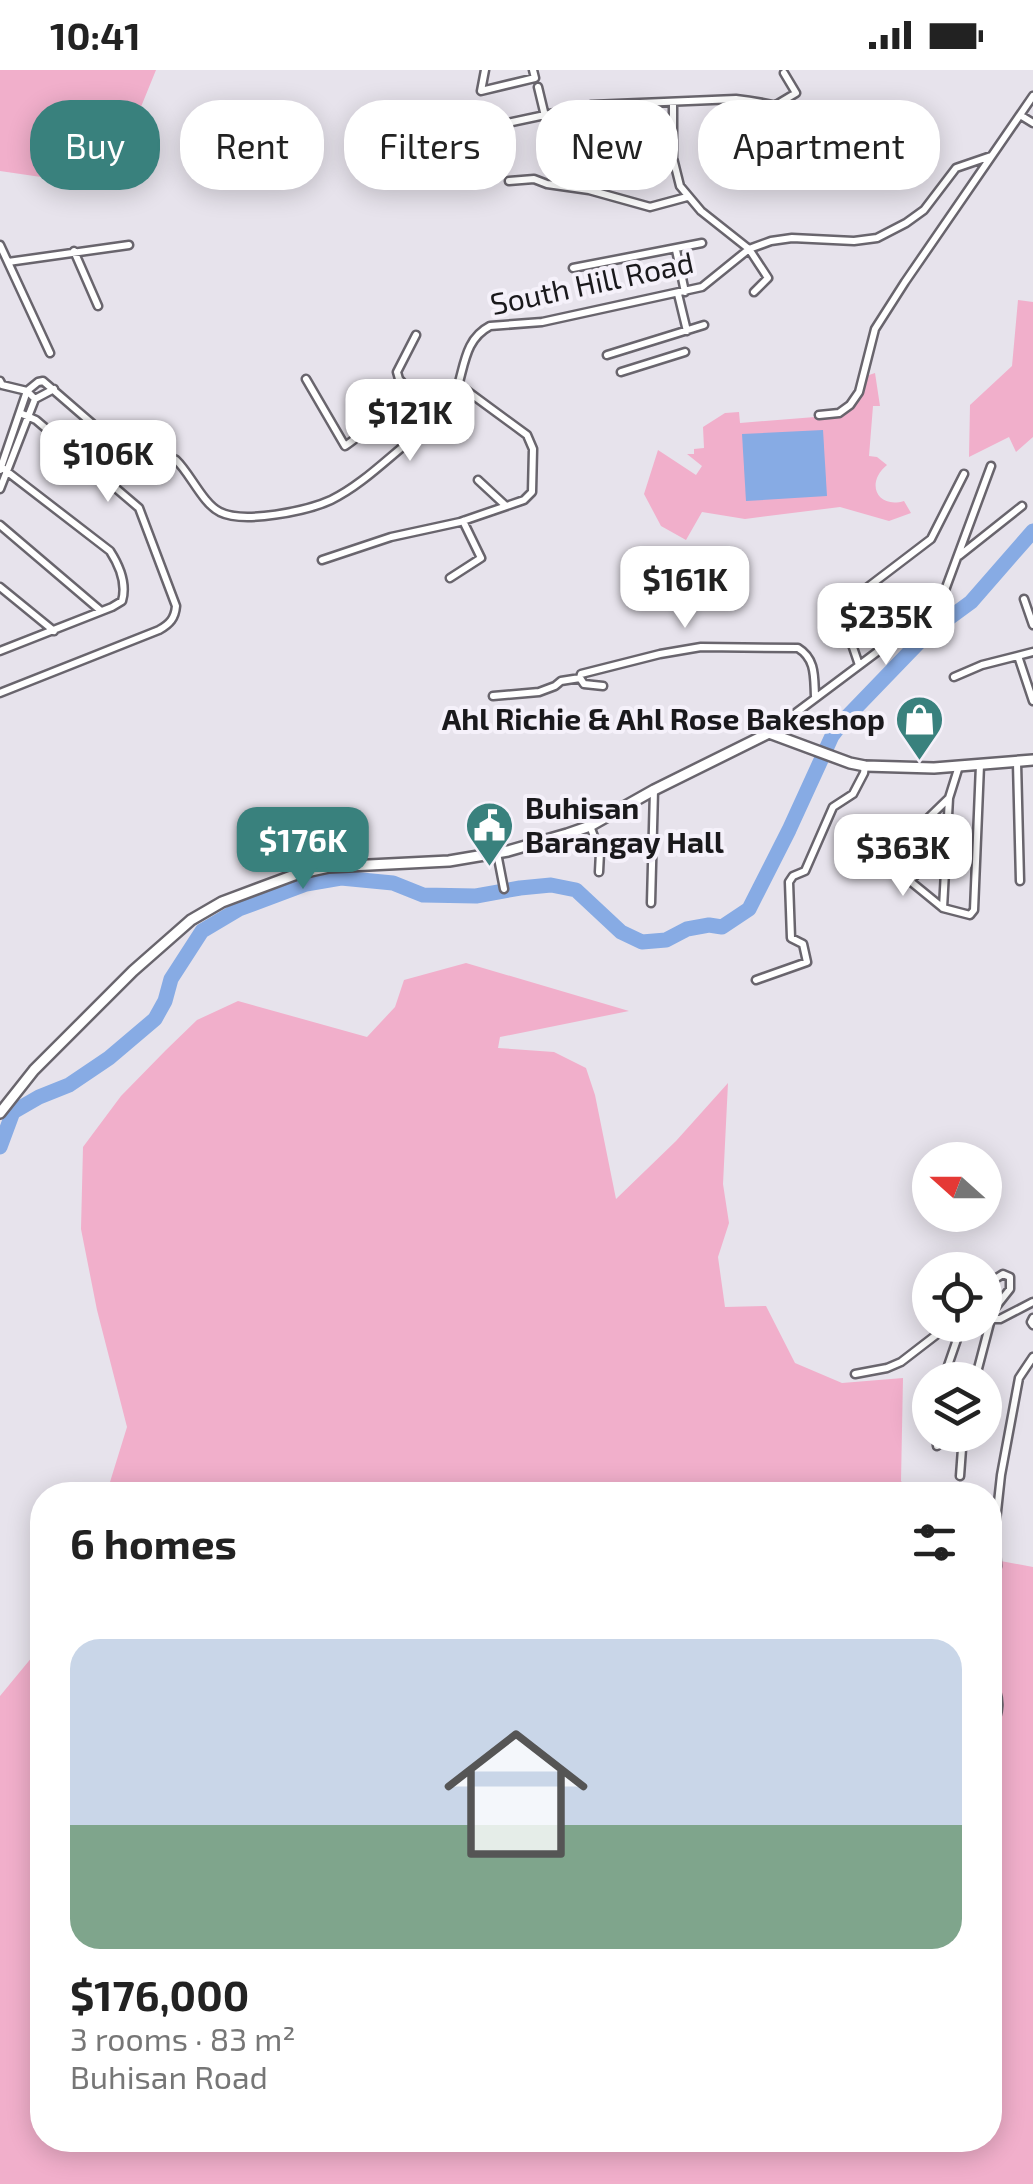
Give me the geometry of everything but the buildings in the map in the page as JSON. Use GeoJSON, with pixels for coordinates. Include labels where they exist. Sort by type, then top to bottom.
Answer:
{"type":"FeatureCollection","features":[{"type":"Feature","properties":{"kind":"street"},"geometry":{"type":"LineString","coordinates":[[485,70],[480,91],[535,78],[533,70]]}},
{"type":"Feature","properties":{"kind":"street"},"geometry":{"type":"LineString","coordinates":[[784,72],[796,93],[784,100]]}},
{"type":"Feature","properties":{"kind":"street"},"geometry":{"type":"LineString","coordinates":[[538,87],[541,100]]}},
{"type":"Feature","properties":{"kind":"street"},"geometry":{"type":"LineString","coordinates":[[819,415],[850,406],[858,392],[875,329],[1033,96]]}},
{"type":"Feature","properties":{"kind":"street"},"geometry":{"type":"LineString","coordinates":[[678,103],[741,100]]}},
{"type":"Feature","properties":{"kind":"street"},"geometry":{"type":"LineString","coordinates":[[1020,115],[1033,123]]}},
{"type":"Feature","properties":{"kind":"street"},"geometry":{"type":"LineString","coordinates":[[749,249],[780,240],[863,241],[884,236],[924,210],[956,168],[991,156]]}},
{"type":"Feature","properties":{"kind":"street"},"geometry":{"type":"LineString","coordinates":[[516,180],[534,178],[650,207],[687,197]]}},
{"type":"Feature","properties":{"kind":"street"},"geometry":{"type":"LineString","coordinates":[[678,179],[700,211],[749,249],[768,278],[754,292]]}},
{"type":"Feature","properties":{"kind":"street"},"geometry":{"type":"LineString","coordinates":[[573,268],[702,243]]}},
{"type":"Feature","properties":{"kind":"street"},"geometry":{"type":"LineString","coordinates":[[0,245],[50,352]]}},
{"type":"Feature","properties":{"kind":"street"},"geometry":{"type":"LineString","coordinates":[[8,262],[128,245]]}},
{"type":"Feature","properties":{"kind":"street","name":"South Hill Road"},"geometry":{"type":"LineString","coordinates":[[54,389],[118,446],[176,460],[217,511],[250,518],[317,506],[336,498],[443,414],[458,386],[469,346],[478,333],[490,326],[538,322],[707,285],[749,249]]}},
{"type":"Feature","properties":{"kind":"street"},"geometry":{"type":"LineString","coordinates":[[676,250],[687,330]]}},
{"type":"Feature","properties":{"kind":"street"},"geometry":{"type":"LineString","coordinates":[[74,251],[98,306]]}},
{"type":"Feature","properties":{"kind":"street"},"geometry":{"type":"LineString","coordinates":[[607,355],[704,325]]}},
{"type":"Feature","properties":{"kind":"street"},"geometry":{"type":"LineString","coordinates":[[416,335],[397,372],[417,398]]}},
{"type":"Feature","properties":{"kind":"street"},"geometry":{"type":"LineString","coordinates":[[621,372],[685,352]]}},
{"type":"Feature","properties":{"kind":"street"},"geometry":{"type":"LineString","coordinates":[[306,379],[344,446],[375,422],[417,398],[458,386],[527,435],[533,449],[532,492],[524,500],[322,560]]}},
{"type":"Feature","properties":{"kind":"street"},"geometry":{"type":"LineString","coordinates":[[0,489],[3,469],[26,391],[43,381],[54,389],[35,399],[3,469]]}},
{"type":"Feature","properties":{"kind":"street"},"geometry":{"type":"LineString","coordinates":[[1,384],[26,391],[35,399]]}},
{"type":"Feature","properties":{"kind":"street"},"geometry":{"type":"LineString","coordinates":[[0,693],[160,630],[175,614],[176,606],[139,508],[30,416],[20,413]]}},
{"type":"Feature","properties":{"kind":"street"},"geometry":{"type":"LineString","coordinates":[[0,1114],[34,1070],[134,971],[191,920],[222,902],[296,874],[329,867],[449,862],[590,826],[769,733],[938,609],[991,466]]}},
{"type":"Feature","properties":{"kind":"street"},"geometry":{"type":"LineString","coordinates":[[0,651],[117,604],[124,596],[113,555],[3,469]]}},
{"type":"Feature","properties":{"kind":"street"},"geometry":{"type":"LineString","coordinates":[[859,665],[844,618],[847,610],[868,586],[931,539],[964,474]]}},
{"type":"Feature","properties":{"kind":"street"},"geometry":{"type":"LineString","coordinates":[[478,480],[506,506]]}},
{"type":"Feature","properties":{"kind":"street"},"geometry":{"type":"LineString","coordinates":[[958,556],[1022,506]]}},
{"type":"Feature","properties":{"kind":"street"},"geometry":{"type":"LineString","coordinates":[[450,578],[481,558],[463,521]]}},
{"type":"Feature","properties":{"kind":"street"},"geometry":{"type":"LineString","coordinates":[[0,524],[101,611]]}},
{"type":"Feature","properties":{"kind":"street"},"geometry":{"type":"LineString","coordinates":[[0,586],[54,631]]}},
{"type":"Feature","properties":{"kind":"street"},"geometry":{"type":"LineString","coordinates":[[846,598],[847,610]]}},
{"type":"Feature","properties":{"kind":"street"},"geometry":{"type":"LineString","coordinates":[[1024,599],[1033,625]]}},
{"type":"Feature","properties":{"kind":"street"},"geometry":{"type":"LineString","coordinates":[[493,696],[539,692],[561,681],[580,678],[584,672],[691,648],[754,646],[798,648],[809,656],[815,697]]}},
{"type":"Feature","properties":{"kind":"street"},"geometry":{"type":"LineString","coordinates":[[954,677],[982,664],[1033,652]]}},
{"type":"Feature","properties":{"kind":"street"},"geometry":{"type":"LineString","coordinates":[[1018,656],[1033,701]]}},
{"type":"Feature","properties":{"kind":"street"},"geometry":{"type":"LineString","coordinates":[[580,678],[588,685],[604,686]]}},
{"type":"Feature","properties":{"kind":"street"},"geometry":{"type":"LineString","coordinates":[[769,733],[865,766],[901,769],[1033,760]]}},
{"type":"Feature","properties":{"kind":"street"},"geometry":{"type":"LineString","coordinates":[[1017,763],[1020,881]]}},
{"type":"Feature","properties":{"kind":"street"},"geometry":{"type":"LineString","coordinates":[[949,798],[880,866],[910,881],[943,908],[970,915],[974,910],[980,765]]}},
{"type":"Feature","properties":{"kind":"street"},"geometry":{"type":"LineString","coordinates":[[756,980],[807,962],[804,944],[791,938],[789,882],[806,871],[832,807],[853,794],[865,766]]}},
{"type":"Feature","properties":{"kind":"street"},"geometry":{"type":"LineString","coordinates":[[943,908],[949,798],[959,766]]}},
{"type":"Feature","properties":{"kind":"street"},"geometry":{"type":"LineString","coordinates":[[651,903],[654,790]]}},
{"type":"Feature","properties":{"kind":"street"},"geometry":{"type":"LineString","coordinates":[[590,826],[600,852],[599,872]]}},
{"type":"Feature","properties":{"kind":"street"},"geometry":{"type":"LineString","coordinates":[[910,881],[946,844]]}},
{"type":"Feature","properties":{"kind":"street"},"geometry":{"type":"LineString","coordinates":[[496,853],[504,889]]}},
{"type":"Feature","properties":{"kind":"street"},"geometry":{"type":"LineString","coordinates":[[1002,1274],[1010,1277],[1010,1289],[1002,1298]]}},
{"type":"Feature","properties":{"kind":"street"},"geometry":{"type":"LineString","coordinates":[[1002,1318],[1033,1302]]}},
{"type":"Feature","properties":{"kind":"street"},"geometry":{"type":"LineString","coordinates":[[855,1374],[902,1362],[927,1342]]}},
{"type":"Feature","properties":{"kind":"street"},"geometry":{"type":"LineString","coordinates":[[1000,1482],[1020,1378],[1033,1357]]}},
{"type":"Feature","properties":{"kind":"street"},"geometry":{"type":"LineString","coordinates":[[960,1476],[962,1452]]}},
{"type":"Feature","properties":{"kind":"shaded area"},"geometry":{"type":"Polygon","coordinates":[[[0,70],[156,70],[144,100],[30,100],[30,175],[0,171],[0,70]]]}},
{"type":"Feature","properties":{"kind":"shaded area"},"geometry":{"type":"Polygon","coordinates":[[[1018,300],[1033,302],[1033,437],[1016,452],[1009,437],[969,457],[970,405],[1012,366],[1018,300]]]}},
{"type":"Feature","properties":{"kind":"shaded area"},"geometry":{"type":"Polygon","coordinates":[[[875,373],[880,406],[873,406],[869,456],[887,465],[877,479],[877,493],[887,501],[904,501],[911,513],[889,521],[840,507],[745,519],[702,512],[686,540],[661,526],[644,494],[658,450],[696,475],[702,466],[687,454],[704,448],[703,427],[725,413],[739,412],[740,423],[840,415],[855,405],[866,376],[875,373]]]}},
{"type":"Feature","properties":{"kind":"shaded area"},"geometry":{"type":"Polygon","coordinates":[[[466,963],[629,1011],[500,1037],[498,1048],[554,1052],[586,1068],[616,1199],[728,1083],[723,1184],[729,1223],[718,1257],[725,1307],[766,1306],[795,1363],[842,1383],[903,1378],[902,1482],[110,1482],[127,1427],[81,1229],[83,1147],[121,1096],[197,1020],[238,1001],[367,1037],[395,1007],[404,980],[466,963]]]}},
{"type":"Feature","properties":{"kind":"shaded area"},"geometry":{"type":"Polygon","coordinates":[[[1002,1561],[1033,1567],[1033,2184],[0,2184],[0,1696],[30,1660],[30,2152],[1002,2152],[1002,1561]]]}},
{"type":"Feature","properties":{"kind":"water"},"geometry":{"type":"Polygon","coordinates":[[[823,430],[827,496],[746,501],[742,434],[823,430]]]}},
{"type":"Feature","properties":{"kind":"waterway"},"geometry":{"type":"LineString","coordinates":[[0,1147],[13,1112],[69,1085],[155,1019],[171,979],[202,931],[239,909],[306,884],[341,878],[393,883],[423,895],[476,896],[551,885],[576,890],[621,932],[642,942],[666,940],[687,929],[722,927],[749,909],[832,736],[844,720],[926,635],[971,602],[1033,531]]}},
{"type":"Feature","properties":{"kind":"place","name":"Ahl Richie & Ahl Rose Bakeshop"},"geometry":{"type":"Point","coordinates":[920,762]}},
{"type":"Feature","properties":{"kind":"place","name":"Buhisan Barangay Hall"},"geometry":{"type":"Point","coordinates":[490,868]}}]}
